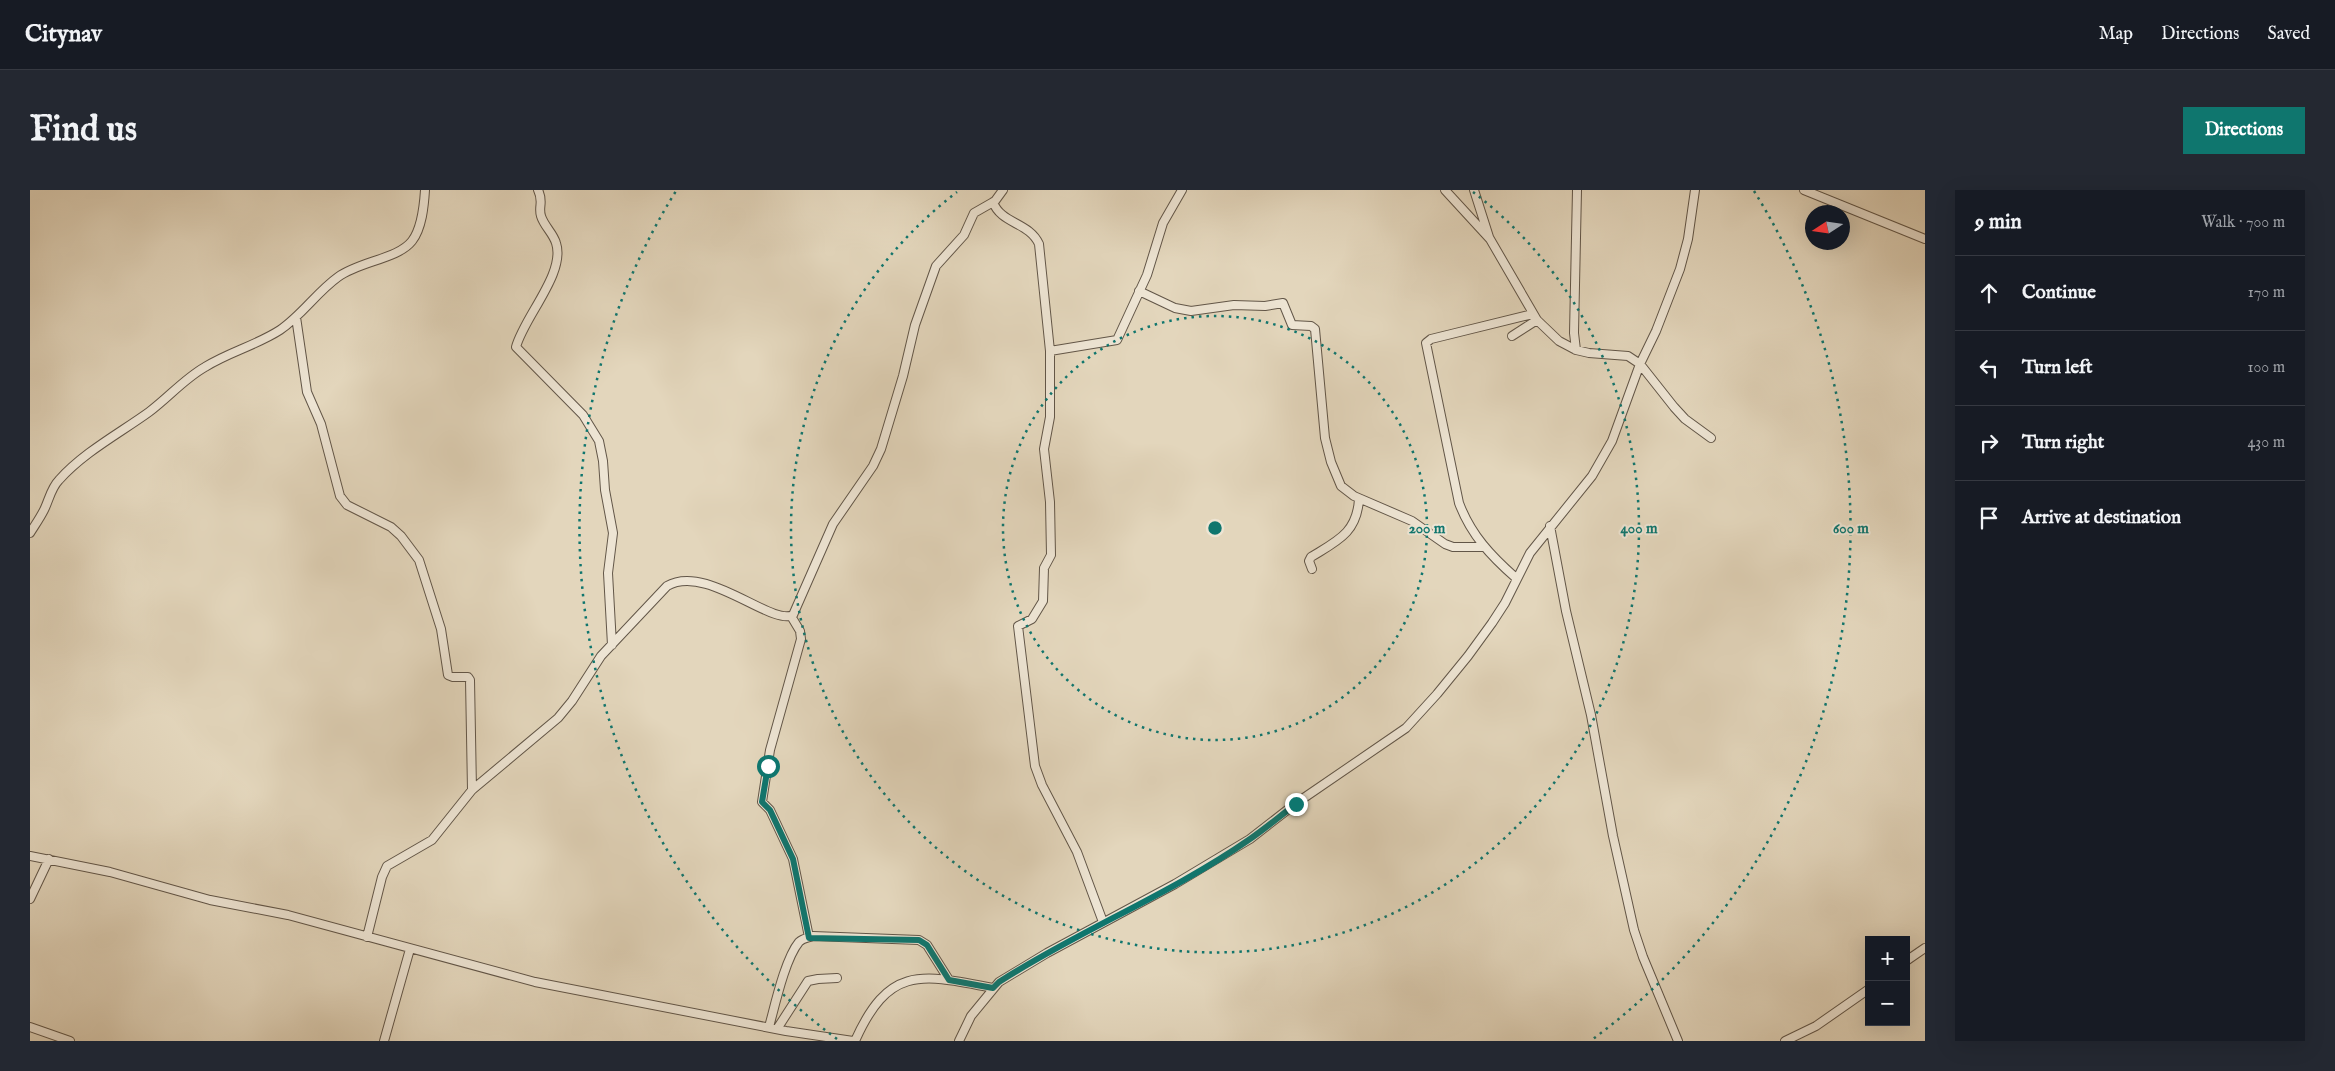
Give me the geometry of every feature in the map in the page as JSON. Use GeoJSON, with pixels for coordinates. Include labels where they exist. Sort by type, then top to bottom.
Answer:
{"type":"FeatureCollection","features":[{"type":"Feature","properties":{"kind":"street"},"geometry":{"type":"LineString","coordinates":[[30,533],[44,510],[54,486],[73,467],[151,411],[188,378],[220,358],[279,331],[296,317],[322,290],[348,270],[366,262],[399,252],[412,240],[422,213],[425,190]]}},
{"type":"Feature","properties":{"kind":"street"},"geometry":{"type":"LineString","coordinates":[[538,190],[542,199],[541,217],[557,244],[555,268],[543,294],[527,319],[516,347],[583,415],[599,441],[613,533],[608,573],[612,645]]}},
{"type":"Feature","properties":{"kind":"street"},"geometry":{"type":"LineString","coordinates":[[791,616],[799,604],[834,524],[873,466],[881,448],[902,381],[915,326],[936,266],[964,235],[974,213],[993,202],[1003,190]]}},
{"type":"Feature","properties":{"kind":"street"},"geometry":{"type":"LineString","coordinates":[[1050,350],[1117,340],[1139,291],[1163,223],[1182,190]]}},
{"type":"Feature","properties":{"kind":"street"},"geometry":{"type":"LineString","coordinates":[[1445,190],[1490,239]]}},
{"type":"Feature","properties":{"kind":"street"},"geometry":{"type":"LineString","coordinates":[[1474,190],[1490,239],[1535,317],[1559,341],[1576,350],[1628,356],[1640,364],[1685,419],[1711,438]]}},
{"type":"Feature","properties":{"kind":"street"},"geometry":{"type":"LineString","coordinates":[[1576,190],[1574,325],[1576,350]]}},
{"type":"Feature","properties":{"kind":"street"},"geometry":{"type":"LineString","coordinates":[[959,1041],[971,1016],[993,988],[1011,974],[1175,884],[1250,839],[1303,799],[1406,728],[1468,656],[1505,602],[1530,553],[1592,476],[1612,441],[1640,364],[1656,331],[1680,269],[1688,239],[1695,190]]}},
{"type":"Feature","properties":{"kind":"street"},"geometry":{"type":"LineString","coordinates":[[1804,190],[1925,239]]}},
{"type":"Feature","properties":{"kind":"street"},"geometry":{"type":"LineString","coordinates":[[993,202],[1001,216],[1025,227],[1039,244],[1050,350],[1050,418],[1044,449],[1050,502],[1051,555],[1044,568],[1043,600],[1032,620],[1020,624],[1018,630],[1035,766],[1042,785],[1077,852],[1103,922]]}},
{"type":"Feature","properties":{"kind":"street"},"geometry":{"type":"LineString","coordinates":[[1139,291],[1175,308],[1190,311],[1234,305],[1266,306],[1282,303],[1292,325],[1314,327],[1322,386],[1325,438],[1331,462],[1341,486],[1359,499],[1401,515],[1445,544],[1453,547],[1483,547]]}},
{"type":"Feature","properties":{"kind":"street"},"geometry":{"type":"LineString","coordinates":[[296,317],[307,392],[321,424],[340,496],[354,509],[390,527],[411,548],[422,569],[441,629],[448,675],[468,678],[470,680],[472,790]]}},
{"type":"Feature","properties":{"kind":"street"},"geometry":{"type":"LineString","coordinates":[[1512,336],[1535,317]]}},
{"type":"Feature","properties":{"kind":"street"},"geometry":{"type":"LineString","coordinates":[[1516,578],[1483,547],[1458,504],[1426,341],[1535,317]]}},
{"type":"Feature","properties":{"kind":"street"},"geometry":{"type":"LineString","coordinates":[[1312,569],[1309,561],[1311,557],[1337,542],[1355,523],[1359,499]]}},
{"type":"Feature","properties":{"kind":"street"},"geometry":{"type":"LineString","coordinates":[[1550,526],[1566,611],[1592,715],[1613,836],[1634,930],[1643,957],[1678,1041]]}},
{"type":"Feature","properties":{"kind":"street"},"geometry":{"type":"LineString","coordinates":[[367,937],[382,877],[387,866],[432,840],[472,790],[558,718],[572,701],[589,671],[667,586],[677,581],[687,580],[707,584],[781,616],[791,616]]}},
{"type":"Feature","properties":{"kind":"street"},"geometry":{"type":"LineString","coordinates":[[791,616],[800,632],[801,639],[770,750],[762,802],[770,810],[793,859],[809,938]]}},
{"type":"Feature","properties":{"kind":"street"},"geometry":{"type":"LineString","coordinates":[[30,856],[110,872],[210,900],[288,914],[535,982],[773,1028],[854,1041],[866,1016],[890,989],[909,980],[949,980],[993,988]]}},
{"type":"Feature","properties":{"kind":"street"},"geometry":{"type":"LineString","coordinates":[[30,899],[49,859]]}},
{"type":"Feature","properties":{"kind":"street"},"geometry":{"type":"LineString","coordinates":[[773,1028],[791,957],[798,943],[809,938],[919,940],[927,945],[949,980]]}},
{"type":"Feature","properties":{"kind":"street"},"geometry":{"type":"LineString","coordinates":[[1910,958],[1925,948]]}},
{"type":"Feature","properties":{"kind":"street"},"geometry":{"type":"LineString","coordinates":[[384,1041],[410,949]]}},
{"type":"Feature","properties":{"kind":"street"},"geometry":{"type":"LineString","coordinates":[[773,1028],[808,982],[818,979],[837,978]]}},
{"type":"Feature","properties":{"kind":"street"},"geometry":{"type":"LineString","coordinates":[[1785,1041],[1816,1026],[1865,992]]}},
{"type":"Feature","properties":{"kind":"street"},"geometry":{"type":"LineString","coordinates":[[30,1027],[70,1041]]}},
{"type":"Feature","properties":{"kind":"route"},"geometry":{"type":"LineString","coordinates":[[768,766],[762,802],[770,810],[779,826],[793,859],[809,938],[813,936],[919,940],[927,945],[949,980],[993,988],[999,982],[1047,953],[1175,884],[1250,839],[1296,804]]}}]}
